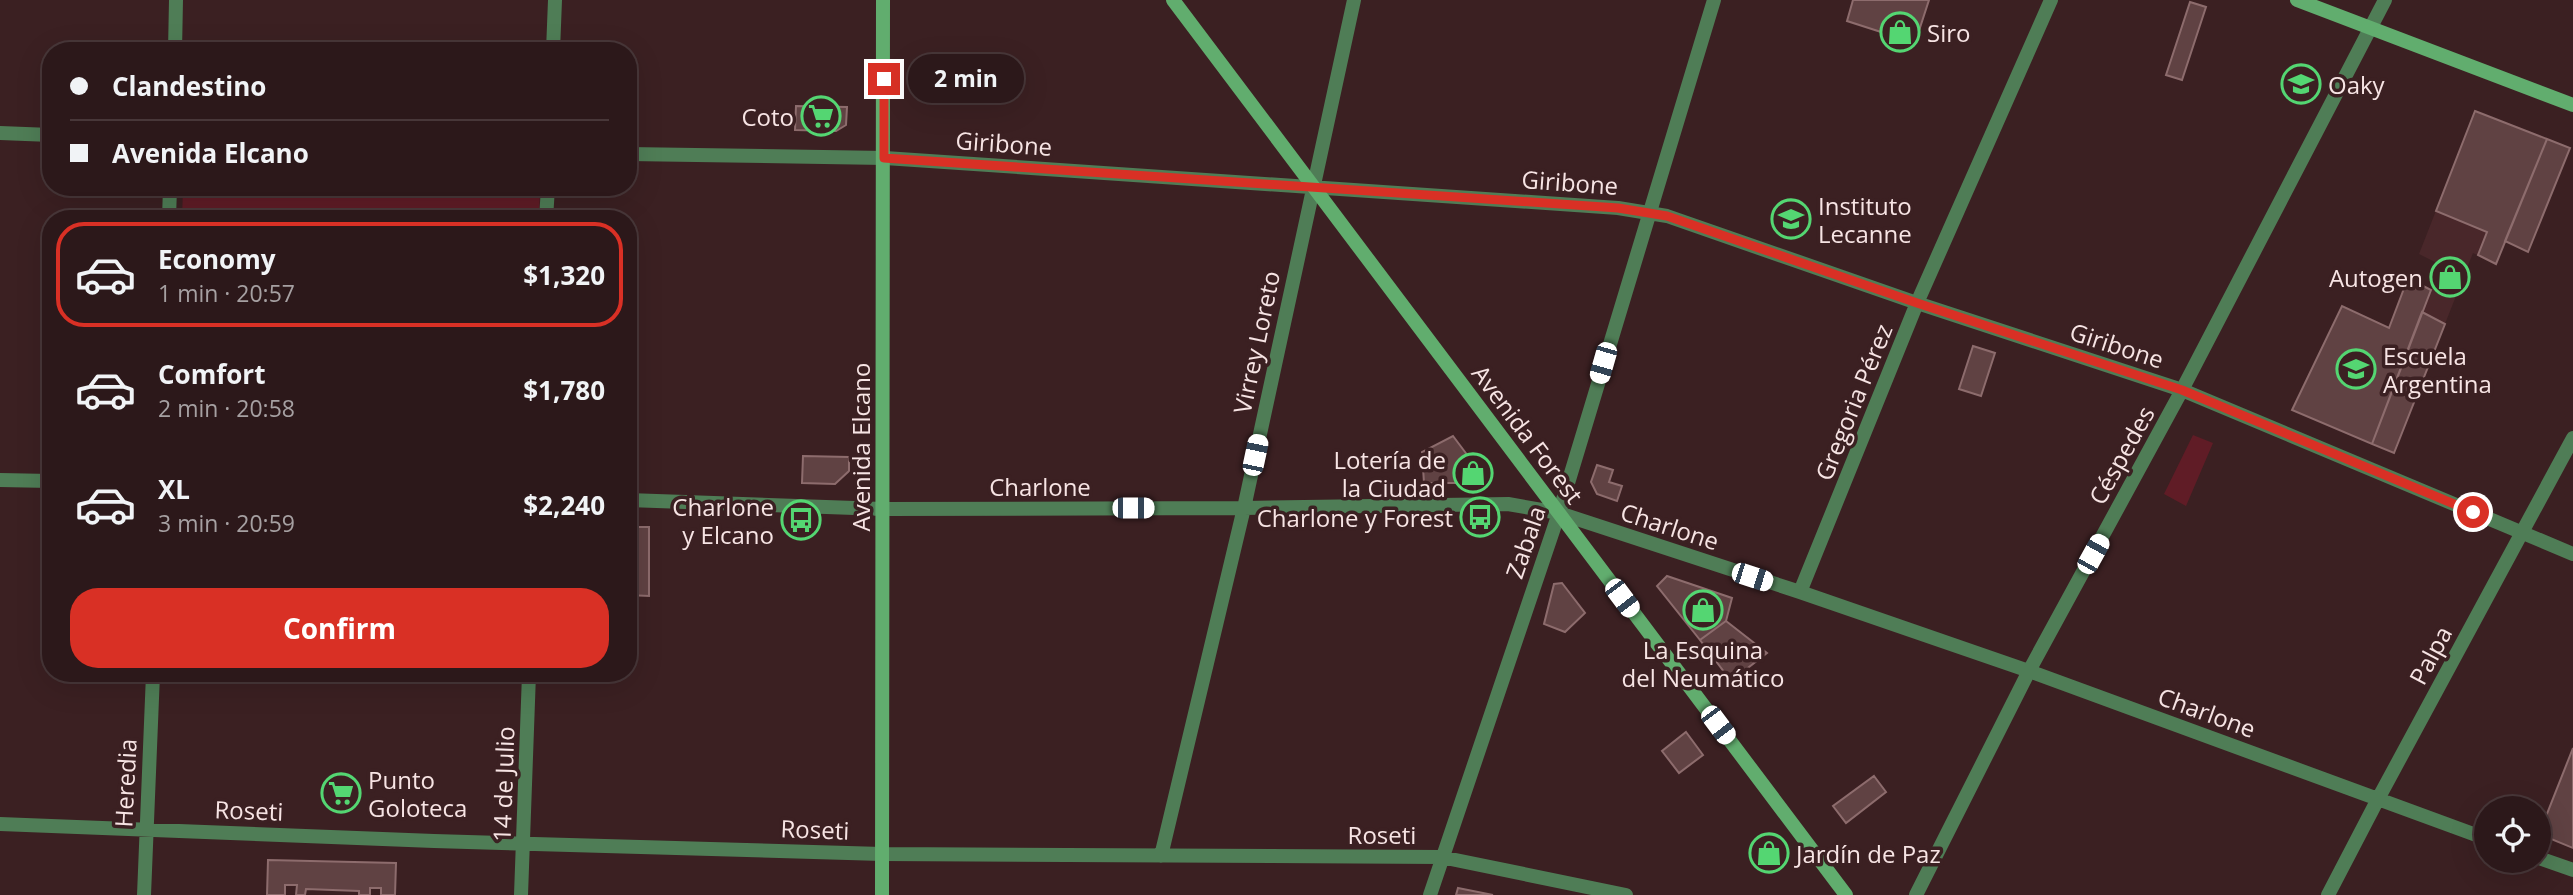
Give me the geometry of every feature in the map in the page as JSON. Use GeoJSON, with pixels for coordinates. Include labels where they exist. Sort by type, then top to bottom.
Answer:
{"type":"FeatureCollection","features":[{"type":"Feature","properties":{"kind":"main road","name":"Avenida Elcano"},"geometry":{"type":"LineString","coordinates":[[882,895],[883,0]]}},
{"type":"Feature","properties":{"kind":"main road","name":"Avenida Forest"},"geometry":{"type":"LineString","coordinates":[[1173,0],[1846,895]]}},
{"type":"Feature","properties":{"kind":"main road"},"geometry":{"type":"LineString","coordinates":[[2297,0],[2573,105]]}},
{"type":"Feature","properties":{"kind":"street"},"geometry":{"type":"LineString","coordinates":[[174,42],[176,0]]}},
{"type":"Feature","properties":{"kind":"street"},"geometry":{"type":"LineString","coordinates":[[554,42],[555,0]]}},
{"type":"Feature","properties":{"kind":"street","name":"Virrey Loreto"},"geometry":{"type":"LineString","coordinates":[[1161,856],[1244,508],[1354,0]]}},
{"type":"Feature","properties":{"kind":"street","name":"Zabala"},"geometry":{"type":"LineString","coordinates":[[1430,895],[1559,513],[1714,0]]}},
{"type":"Feature","properties":{"kind":"street","name":"Gregoria Pérez"},"geometry":{"type":"LineString","coordinates":[[1800,593],[1917,303],[2051,0]]}},
{"type":"Feature","properties":{"kind":"street","name":"Céspedes"},"geometry":{"type":"LineString","coordinates":[[1916,895],[2029,671],[2182,390],[2385,0]]}},
{"type":"Feature","properties":{"kind":"street"},"geometry":{"type":"LineString","coordinates":[[0,133],[42,135]]}},
{"type":"Feature","properties":{"kind":"street","name":"Giribone"},"geometry":{"type":"LineString","coordinates":[[637,154],[884,158],[1618,208],[1667,216],[1917,303],[2182,390],[2573,554]]}},
{"type":"Feature","properties":{"kind":"street","name":"Palpa"},"geometry":{"type":"LineString","coordinates":[[2328,895],[2573,438]]}},
{"type":"Feature","properties":{"kind":"street"},"geometry":{"type":"LineString","coordinates":[[0,480],[42,481]]}},
{"type":"Feature","properties":{"kind":"street","name":"Charlone"},"geometry":{"type":"LineString","coordinates":[[637,500],[883,509],[1244,508],[1508,503],[1559,513],[2029,671],[2474,834]]}},
{"type":"Feature","properties":{"kind":"street","name":"Heredia"},"geometry":{"type":"LineString","coordinates":[[144,895],[153,682]]}},
{"type":"Feature","properties":{"kind":"street","name":"14 de Julio"},"geometry":{"type":"LineString","coordinates":[[522,895],[529,682]]}},
{"type":"Feature","properties":{"kind":"street","name":"Roseti"},"geometry":{"type":"LineString","coordinates":[[0,824],[882,854],[1441,857],[1626,895]]}},
{"type":"Feature","properties":{"kind":"street"},"geometry":{"type":"LineString","coordinates":[[2551,862],[2573,870]]}},
{"type":"Feature","properties":{"kind":"shaded area","name":"Autogen"},"geometry":{"type":"Polygon","coordinates":[[[2475,111],[2547,139],[2496,264],[2473,253],[2394,453],[2372,444],[2441,265],[2419,254],[2475,111]]]}},
{"type":"Feature","properties":{"kind":"shaded area"},"geometry":{"type":"Polygon","coordinates":[[[183,196],[540,196],[539,210],[182,210],[183,196]]]}},
{"type":"Feature","properties":{"kind":"shaded area"},"geometry":{"type":"Polygon","coordinates":[[[2193,435],[2213,443],[2186,506],[2164,494],[2193,435]]]}},
{"type":"Feature","properties":{"kind":"building","name":"Siro"},"geometry":{"type":"Polygon","coordinates":[[[1853,0],[1929,0],[1915,43],[1847,21],[1853,0]]]}},
{"type":"Feature","properties":{"kind":"building"},"geometry":{"type":"Polygon","coordinates":[[[2190,2],[2206,7],[2182,80],[2166,75],[2190,2]]]}},
{"type":"Feature","properties":{"kind":"building","name":"Coto"},"geometry":{"type":"Polygon","coordinates":[[[796,106],[847,107],[846,125],[836,131],[795,130],[796,106]]]}},
{"type":"Feature","properties":{"kind":"building"},"geometry":{"type":"Polygon","coordinates":[[[2475,111],[2547,139],[2496,264],[2478,255],[2487,232],[2436,211],[2475,111]]]}},
{"type":"Feature","properties":{"kind":"building"},"geometry":{"type":"Polygon","coordinates":[[[2547,139],[2570,148],[2528,252],[2505,241],[2547,139]]]}},
{"type":"Feature","properties":{"kind":"building","name":"Escuela Argentina"},"geometry":{"type":"Polygon","coordinates":[[[2408,278],[2431,290],[2372,444],[2292,410],[2342,306],[2389,328],[2408,278]]]}},
{"type":"Feature","properties":{"kind":"building"},"geometry":{"type":"Polygon","coordinates":[[[2422,312],[2445,324],[2394,453],[2372,444],[2422,312]]]}},
{"type":"Feature","properties":{"kind":"building"},"geometry":{"type":"Polygon","coordinates":[[[1973,346],[1995,353],[1981,396],[1959,389],[1973,346]]]}},
{"type":"Feature","properties":{"kind":"building"},"geometry":{"type":"Polygon","coordinates":[[[1453,436],[1483,476],[1482,483],[1424,483],[1422,452],[1453,436]]]}},
{"type":"Feature","properties":{"kind":"building"},"geometry":{"type":"Polygon","coordinates":[[[803,456],[849,457],[849,471],[835,484],[802,483],[803,456]]]}},
{"type":"Feature","properties":{"kind":"building"},"geometry":{"type":"Polygon","coordinates":[[[1597,465],[1613,470],[1609,482],[1622,486],[1617,501],[1597,494],[1591,482],[1597,465]]]}},
{"type":"Feature","properties":{"kind":"building"},"geometry":{"type":"Polygon","coordinates":[[[637,527],[649,527],[649,596],[637,595],[637,527]]]}},
{"type":"Feature","properties":{"kind":"building","name":"La Esquina del Neumático"},"geometry":{"type":"Polygon","coordinates":[[[1667,576],[1732,598],[1726,621],[1700,640],[1657,586],[1667,576]]]}},
{"type":"Feature","properties":{"kind":"building"},"geometry":{"type":"Polygon","coordinates":[[[1562,583],[1585,613],[1565,632],[1544,624],[1554,584],[1562,583]]]}},
{"type":"Feature","properties":{"kind":"building"},"geometry":{"type":"Polygon","coordinates":[[[1726,621],[1767,653],[1731,681],[1700,640],[1726,621]]]}},
{"type":"Feature","properties":{"kind":"building"},"geometry":{"type":"Polygon","coordinates":[[[1686,732],[1703,755],[1679,773],[1662,751],[1686,732]]]}},
{"type":"Feature","properties":{"kind":"building"},"geometry":{"type":"Polygon","coordinates":[[[2573,748],[2573,848],[2551,839],[2551,804],[2573,748]]]}},
{"type":"Feature","properties":{"kind":"building"},"geometry":{"type":"Polygon","coordinates":[[[1874,776],[1886,792],[1846,823],[1833,806],[1874,776]]]}},
{"type":"Feature","properties":{"kind":"building"},"geometry":{"type":"Polygon","coordinates":[[[268,860],[396,863],[395,895],[381,895],[381,888],[370,888],[370,895],[359,895],[359,891],[306,889],[305,895],[296,895],[297,885],[285,885],[285,895],[267,895],[268,860]]]}},
{"type":"Feature","properties":{"kind":"building"},"geometry":{"type":"Polygon","coordinates":[[[1458,888],[1493,895],[1456,895],[1458,888]]]}},
{"type":"Feature","properties":{"kind":"place","name":"Siro"},"geometry":{"type":"Point","coordinates":[1900,32]}},
{"type":"Feature","properties":{"kind":"place","name":"Oaky"},"geometry":{"type":"Point","coordinates":[2301,84]}},
{"type":"Feature","properties":{"kind":"place","name":"Coto"},"geometry":{"type":"Point","coordinates":[821,116]}},
{"type":"Feature","properties":{"kind":"place","name":"Instituto Lecanne"},"geometry":{"type":"Point","coordinates":[1791,219]}},
{"type":"Feature","properties":{"kind":"place","name":"Autogen"},"geometry":{"type":"Point","coordinates":[2450,277]}},
{"type":"Feature","properties":{"kind":"place","name":"Escuela Argentina"},"geometry":{"type":"Point","coordinates":[2356,369]}},
{"type":"Feature","properties":{"kind":"place","name":"Lotería de la Ciudad"},"geometry":{"type":"Point","coordinates":[1473,473]}},
{"type":"Feature","properties":{"kind":"place","name":"Charlone y Forest"},"geometry":{"type":"Point","coordinates":[1480,517]}},
{"type":"Feature","properties":{"kind":"place","name":"Charlone y Elcano"},"geometry":{"type":"Point","coordinates":[801,520]}},
{"type":"Feature","properties":{"kind":"place","name":"La Esquina del Neumático"},"geometry":{"type":"Point","coordinates":[1703,610]}},
{"type":"Feature","properties":{"kind":"place","name":"Punto Goloteca"},"geometry":{"type":"Point","coordinates":[341,793]}},
{"type":"Feature","properties":{"kind":"place","name":"Jardín de Paz"},"geometry":{"type":"Point","coordinates":[1769,853]}},
{"type":"Feature","properties":{"kind":"route"},"geometry":{"type":"LineString","coordinates":[[884,79],[884,158],[1618,208],[1667,216],[1917,303],[2182,390],[2473,512]]}}]}
